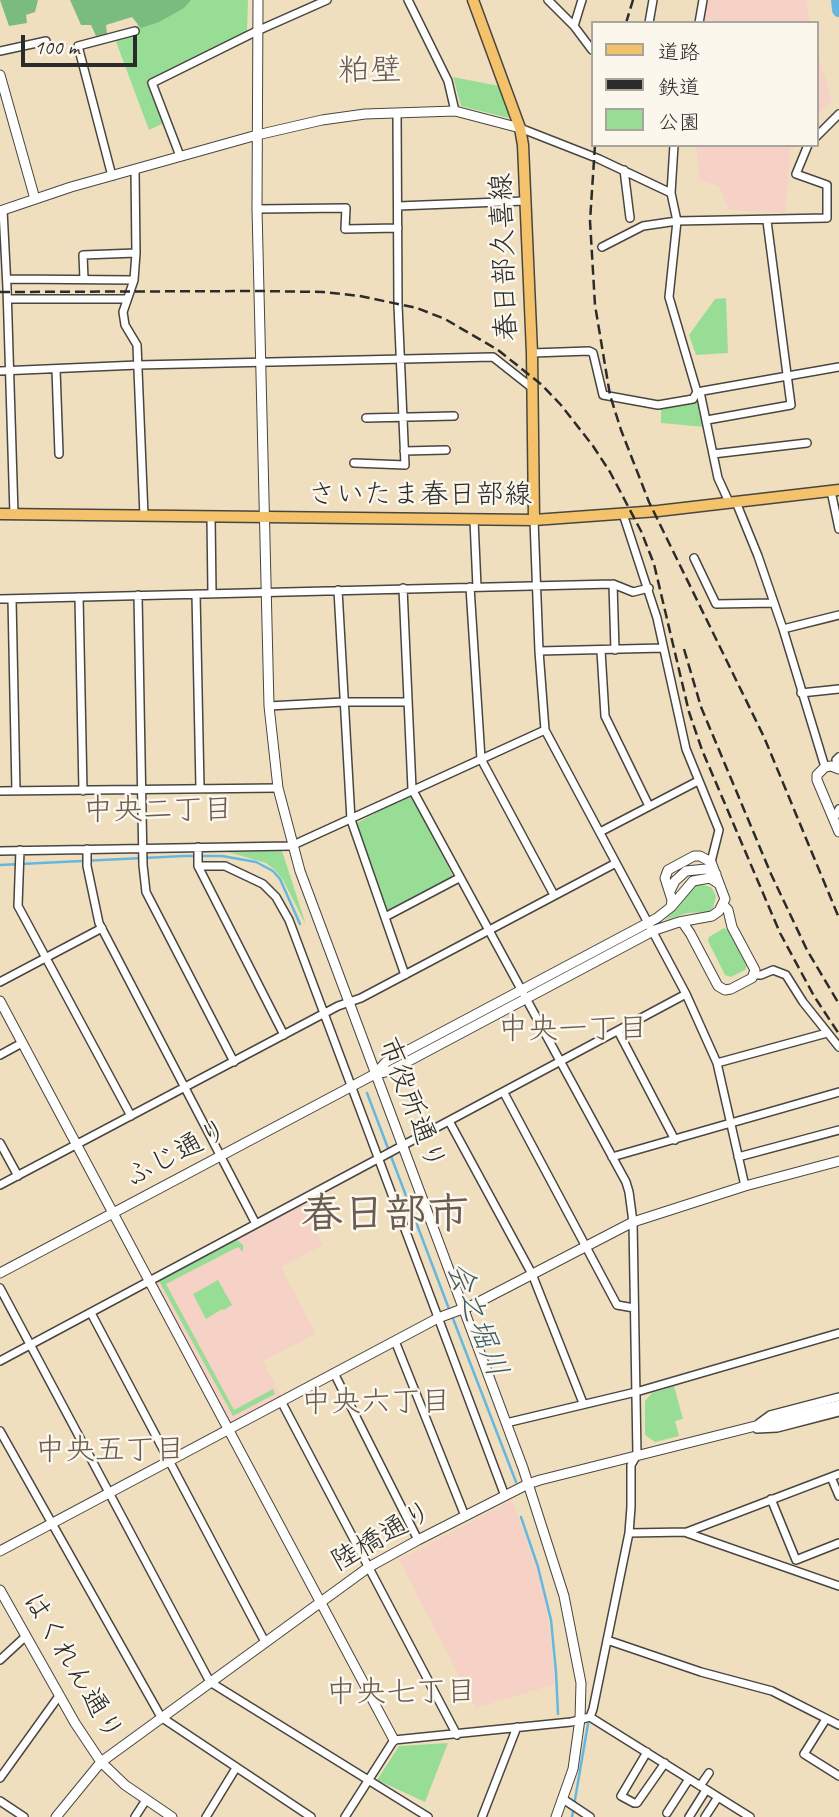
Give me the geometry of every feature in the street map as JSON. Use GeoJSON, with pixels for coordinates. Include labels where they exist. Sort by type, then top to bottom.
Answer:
{"type":"FeatureCollection","features":[{"type":"Feature","properties":{"kind":"main road","name":"春日部久喜線"},"geometry":{"type":"LineString","coordinates":[[472,0],[520,128],[532,353],[534,520]]}},
{"type":"Feature","properties":{"kind":"main road","name":"さいたま春日部線"},"geometry":{"type":"LineString","coordinates":[[0,514],[534,520],[623,514],[835,491]]}},
{"type":"Feature","properties":{"kind":"street","name":"市役所通り"},"geometry":{"type":"LineString","coordinates":[[258,0],[257,209],[269,706],[278,788],[291,846],[372,1076],[460,1310],[506,1423],[524,1486],[564,1596],[585,1718],[573,1769],[556,1817]]}},
{"type":"Feature","properties":{"kind":"street"},"geometry":{"type":"LineString","coordinates":[[180,156],[152,83],[327,0]]}},
{"type":"Feature","properties":{"kind":"street"},"geometry":{"type":"LineString","coordinates":[[408,0],[448,81],[455,111]]}},
{"type":"Feature","properties":{"kind":"street"},"geometry":{"type":"LineString","coordinates":[[548,0],[574,26],[590,47]]}},
{"type":"Feature","properties":{"kind":"street"},"geometry":{"type":"LineString","coordinates":[[574,26],[582,0]]}},
{"type":"Feature","properties":{"kind":"street"},"geometry":{"type":"LineString","coordinates":[[649,21],[653,0]]}},
{"type":"Feature","properties":{"kind":"street"},"geometry":{"type":"LineString","coordinates":[[699,21],[704,0]]}},
{"type":"Feature","properties":{"kind":"street"},"geometry":{"type":"LineString","coordinates":[[112,176],[78,46],[135,32]]}},
{"type":"Feature","properties":{"kind":"street"},"geometry":{"type":"LineString","coordinates":[[0,51],[46,41]]}},
{"type":"Feature","properties":{"kind":"street"},"geometry":{"type":"LineString","coordinates":[[0,75],[35,199]]}},
{"type":"Feature","properties":{"kind":"street"},"geometry":{"type":"LineString","coordinates":[[14,514],[8,299],[1,210],[257,135],[365,114],[455,111],[520,128],[624,170],[671,193]]}},
{"type":"Feature","properties":{"kind":"street"},"geometry":{"type":"LineString","coordinates":[[354,463],[405,465],[397,114]]}},
{"type":"Feature","properties":{"kind":"street"},"geometry":{"type":"LineString","coordinates":[[818,134],[839,114]]}},
{"type":"Feature","properties":{"kind":"street"},"geometry":{"type":"LineString","coordinates":[[674,147],[671,193],[677,220],[669,298],[707,420],[718,478],[758,555],[825,767]]}},
{"type":"Feature","properties":{"kind":"street"},"geometry":{"type":"LineString","coordinates":[[602,247],[643,226],[677,220],[767,221],[827,218],[827,185],[796,174],[807,147]]}},
{"type":"Feature","properties":{"kind":"street"},"geometry":{"type":"LineString","coordinates":[[135,170],[134,279],[123,313],[125,325],[136,345],[144,516]]}},
{"type":"Feature","properties":{"kind":"street"},"geometry":{"type":"LineString","coordinates":[[624,170],[630,218]]}},
{"type":"Feature","properties":{"kind":"street"},"geometry":{"type":"LineString","coordinates":[[398,206],[525,201]]}},
{"type":"Feature","properties":{"kind":"street"},"geometry":{"type":"LineString","coordinates":[[257,209],[346,208],[345,229],[398,228]]}},
{"type":"Feature","properties":{"kind":"street"},"geometry":{"type":"LineString","coordinates":[[707,420],[791,405],[767,221]]}},
{"type":"Feature","properties":{"kind":"street"},"geometry":{"type":"LineString","coordinates":[[83,279],[83,255],[136,253]]}},
{"type":"Feature","properties":{"kind":"street"},"geometry":{"type":"LineString","coordinates":[[7,279],[134,279]]}},
{"type":"Feature","properties":{"kind":"street"},"geometry":{"type":"LineString","coordinates":[[8,299],[127,299]]}},
{"type":"Feature","properties":{"kind":"street"},"geometry":{"type":"LineString","coordinates":[[532,353],[589,351],[593,353],[603,395],[659,405],[693,399],[699,392],[839,367]]}},
{"type":"Feature","properties":{"kind":"street"},"geometry":{"type":"LineString","coordinates":[[0,371],[493,357],[531,387]]}},
{"type":"Feature","properties":{"kind":"street"},"geometry":{"type":"LineString","coordinates":[[56,369],[59,454]]}},
{"type":"Feature","properties":{"kind":"street"},"geometry":{"type":"LineString","coordinates":[[366,418],[454,416]]}},
{"type":"Feature","properties":{"kind":"street"},"geometry":{"type":"LineString","coordinates":[[713,454],[807,443]]}},
{"type":"Feature","properties":{"kind":"street"},"geometry":{"type":"LineString","coordinates":[[404,452],[446,450]]}},
{"type":"Feature","properties":{"kind":"street"},"geometry":{"type":"LineString","coordinates":[[835,491],[839,529]]}},
{"type":"Feature","properties":{"kind":"street"},"geometry":{"type":"LineString","coordinates":[[623,514],[649,588],[686,749],[719,830],[711,862],[724,896],[723,905],[712,916],[650,927]]}},
{"type":"Feature","properties":{"kind":"street"},"geometry":{"type":"LineString","coordinates":[[211,517],[212,593]]}},
{"type":"Feature","properties":{"kind":"street"},"geometry":{"type":"LineString","coordinates":[[474,520],[481,759],[554,895]]}},
{"type":"Feature","properties":{"kind":"street"},"geometry":{"type":"LineString","coordinates":[[534,520],[545,730],[686,994],[717,1063],[745,1186]]}},
{"type":"Feature","properties":{"kind":"street"},"geometry":{"type":"LineString","coordinates":[[694,558],[716,604],[773,603]]}},
{"type":"Feature","properties":{"kind":"street"},"geometry":{"type":"LineString","coordinates":[[0,599],[613,584],[632,592],[649,588]]}},
{"type":"Feature","properties":{"kind":"street"},"geometry":{"type":"LineString","coordinates":[[613,584],[615,650]]}},
{"type":"Feature","properties":{"kind":"street"},"geometry":{"type":"LineString","coordinates":[[403,588],[412,789],[626,1182],[633,1222],[636,1455],[631,1465],[631,1507],[607,1640],[585,1718]]}},
{"type":"Feature","properties":{"kind":"street"},"geometry":{"type":"LineString","coordinates":[[338,590],[351,820],[405,975]]}},
{"type":"Feature","properties":{"kind":"street"},"geometry":{"type":"LineString","coordinates":[[196,594],[200,788]]}},
{"type":"Feature","properties":{"kind":"street"},"geometry":{"type":"LineString","coordinates":[[138,595],[143,865],[146,892],[234,1062]]}},
{"type":"Feature","properties":{"kind":"street"},"geometry":{"type":"LineString","coordinates":[[79,597],[83,791]]}},
{"type":"Feature","properties":{"kind":"street"},"geometry":{"type":"LineString","coordinates":[[12,599],[16,791]]}},
{"type":"Feature","properties":{"kind":"street"},"geometry":{"type":"LineString","coordinates":[[783,629],[839,615]]}},
{"type":"Feature","properties":{"kind":"street"},"geometry":{"type":"LineString","coordinates":[[539,651],[663,649]]}},
{"type":"Feature","properties":{"kind":"street"},"geometry":{"type":"LineString","coordinates":[[601,651],[605,716],[649,806]]}},
{"type":"Feature","properties":{"kind":"street"},"geometry":{"type":"LineString","coordinates":[[801,693],[839,689]]}},
{"type":"Feature","properties":{"kind":"street"},"geometry":{"type":"LineString","coordinates":[[269,706],[408,702]]}},
{"type":"Feature","properties":{"kind":"street"},"geometry":{"type":"LineString","coordinates":[[0,851],[87,852],[291,846],[545,730]]}},
{"type":"Feature","properties":{"kind":"street"},"geometry":{"type":"LineString","coordinates":[[838,764],[825,767],[817,775],[817,780],[839,832]]}},
{"type":"Feature","properties":{"kind":"street"},"geometry":{"type":"LineString","coordinates":[[600,832],[698,781]]}},
{"type":"Feature","properties":{"kind":"street"},"geometry":{"type":"LineString","coordinates":[[0,791],[278,788]]}},
{"type":"Feature","properties":{"kind":"street"},"geometry":{"type":"LineString","coordinates":[[834,819],[839,809]]}},
{"type":"Feature","properties":{"kind":"street"},"geometry":{"type":"LineString","coordinates":[[198,849],[198,864],[284,1035]]}},
{"type":"Feature","properties":{"kind":"street"},"geometry":{"type":"LineString","coordinates":[[87,852],[87,866],[102,928],[256,1224]]}},
{"type":"Feature","properties":{"kind":"street"},"geometry":{"type":"LineString","coordinates":[[20,853],[19,906],[131,1115]]}},
{"type":"Feature","properties":{"kind":"street"},"geometry":{"type":"LineString","coordinates":[[671,907],[670,891],[665,878],[668,870],[694,856],[711,862]]}},
{"type":"Feature","properties":{"kind":"street"},"geometry":{"type":"LineString","coordinates":[[0,1185],[616,863]]}},
{"type":"Feature","properties":{"kind":"street"},"geometry":{"type":"LineString","coordinates":[[198,864],[225,866],[262,884],[276,897],[289,920],[355,1085],[507,1495]]}},
{"type":"Feature","properties":{"kind":"street"},"geometry":{"type":"LineString","coordinates":[[670,891],[675,881],[686,871],[706,869],[716,874]]}},
{"type":"Feature","properties":{"kind":"street"},"geometry":{"type":"LineString","coordinates":[[385,918],[459,878]]}},
{"type":"Feature","properties":{"kind":"street"},"geometry":{"type":"LineString","coordinates":[[650,927],[698,878],[710,878],[720,885]]}},
{"type":"Feature","properties":{"kind":"street"},"geometry":{"type":"LineString","coordinates":[[723,905],[728,910],[732,927],[755,970],[754,975]]}},
{"type":"Feature","properties":{"kind":"street"},"geometry":{"type":"LineString","coordinates":[[679,922],[683,923],[690,933],[718,986],[725,990],[731,989],[754,975],[773,970],[786,975],[803,1002],[839,1047]]}},
{"type":"Feature","properties":{"kind":"street","name":"ふじ通り"},"geometry":{"type":"LineString","coordinates":[[0,1273],[372,1076],[390,1071],[650,927]]}},
{"type":"Feature","properties":{"kind":"street"},"geometry":{"type":"LineString","coordinates":[[0,982],[102,928]]}},
{"type":"Feature","properties":{"kind":"street"},"geometry":{"type":"LineString","coordinates":[[0,1361],[686,994]]}},
{"type":"Feature","properties":{"kind":"street"},"geometry":{"type":"LineString","coordinates":[[0,1001],[394,1740]]}},
{"type":"Feature","properties":{"kind":"street"},"geometry":{"type":"LineString","coordinates":[[618,1031],[675,1140]]}},
{"type":"Feature","properties":{"kind":"street"},"geometry":{"type":"LineString","coordinates":[[717,1063],[827,1033]]}},
{"type":"Feature","properties":{"kind":"street"},"geometry":{"type":"LineString","coordinates":[[0,1055],[22,1043]]}},
{"type":"Feature","properties":{"kind":"street"},"geometry":{"type":"LineString","coordinates":[[612,1157],[839,1092]]}},
{"type":"Feature","properties":{"kind":"street"},"geometry":{"type":"LineString","coordinates":[[504,1093],[617,1305],[634,1308]]}},
{"type":"Feature","properties":{"kind":"street"},"geometry":{"type":"LineString","coordinates":[[449,1121],[532,1274],[583,1403]]}},
{"type":"Feature","properties":{"kind":"street"},"geometry":{"type":"LineString","coordinates":[[738,1157],[839,1130]]}},
{"type":"Feature","properties":{"kind":"street"},"geometry":{"type":"LineString","coordinates":[[0,1143],[18,1176]]}},
{"type":"Feature","properties":{"kind":"street"},"geometry":{"type":"LineString","coordinates":[[0,1551],[441,1317],[460,1310],[633,1222],[745,1186],[839,1161]]}},
{"type":"Feature","properties":{"kind":"street"},"geometry":{"type":"LineString","coordinates":[[0,1288],[210,1682],[428,1817]]}},
{"type":"Feature","properties":{"kind":"street"},"geometry":{"type":"LineString","coordinates":[[91,1313],[265,1642]]}},
{"type":"Feature","properties":{"kind":"street"},"geometry":{"type":"LineString","coordinates":[[506,1423],[636,1392],[839,1333]]}},
{"type":"Feature","properties":{"kind":"street"},"geometry":{"type":"LineString","coordinates":[[395,1341],[465,1516]]}},
{"type":"Feature","properties":{"kind":"street"},"geometry":{"type":"LineString","coordinates":[[334,1373],[418,1540]]}},
{"type":"Feature","properties":{"kind":"street"},"geometry":{"type":"LineString","coordinates":[[749,1429],[770,1415],[839,1397]]}},
{"type":"Feature","properties":{"kind":"street"},"geometry":{"type":"LineString","coordinates":[[281,1401],[457,1735]]}},
{"type":"Feature","properties":{"kind":"street","name":"陸橋通り"},"geometry":{"type":"LineString","coordinates":[[56,1817],[101,1762],[369,1567],[418,1540],[524,1486],[636,1455],[839,1405]]}},
{"type":"Feature","properties":{"kind":"street"},"geometry":{"type":"LineString","coordinates":[[749,1429],[777,1428],[839,1412]]}},
{"type":"Feature","properties":{"kind":"street"},"geometry":{"type":"LineString","coordinates":[[0,1431],[161,1717],[311,1817]]}},
{"type":"Feature","properties":{"kind":"street"},"geometry":{"type":"LineString","coordinates":[[628,1533],[687,1532],[835,1475],[839,1496]]}},
{"type":"Feature","properties":{"kind":"street"},"geometry":{"type":"LineString","coordinates":[[771,1499],[796,1560]]}},
{"type":"Feature","properties":{"kind":"street"},"geometry":{"type":"LineString","coordinates":[[687,1532],[839,1586]]}},
{"type":"Feature","properties":{"kind":"street"},"geometry":{"type":"LineString","coordinates":[[788,1569],[796,1560],[839,1542]]}},
{"type":"Feature","properties":{"kind":"street","name":"はくれん通り"},"geometry":{"type":"LineString","coordinates":[[0,1590],[59,1696],[101,1762],[146,1800],[172,1817]]}},
{"type":"Feature","properties":{"kind":"street"},"geometry":{"type":"LineString","coordinates":[[0,1660],[26,1636]]}},
{"type":"Feature","properties":{"kind":"street"},"geometry":{"type":"LineString","coordinates":[[607,1640],[701,1672],[772,1691],[839,1725]]}},
{"type":"Feature","properties":{"kind":"street"},"geometry":{"type":"LineString","coordinates":[[0,1778],[59,1696]]}},
{"type":"Feature","properties":{"kind":"street"},"geometry":{"type":"LineString","coordinates":[[394,1740],[457,1735],[585,1718],[647,1752],[750,1817]]}},
{"type":"Feature","properties":{"kind":"street"},"geometry":{"type":"LineString","coordinates":[[826,1719],[804,1754],[839,1776]]}},
{"type":"Feature","properties":{"kind":"street"},"geometry":{"type":"LineString","coordinates":[[482,1817],[517,1727]]}},
{"type":"Feature","properties":{"kind":"street"},"geometry":{"type":"LineString","coordinates":[[345,1817],[394,1740]]}},
{"type":"Feature","properties":{"kind":"street"},"geometry":{"type":"LineString","coordinates":[[647,1752],[621,1793],[627,1800],[637,1803],[665,1763]]}},
{"type":"Feature","properties":{"kind":"street"},"geometry":{"type":"LineString","coordinates":[[206,1817],[236,1768]]}},
{"type":"Feature","properties":{"kind":"street"},"geometry":{"type":"LineString","coordinates":[[689,1817],[709,1773]]}},
{"type":"Feature","properties":{"kind":"street"},"geometry":{"type":"LineString","coordinates":[[667,1813],[690,1779]]}},
{"type":"Feature","properties":{"kind":"street"},"geometry":{"type":"LineString","coordinates":[[705,1817],[718,1797]]}},
{"type":"Feature","properties":{"kind":"street"},"geometry":{"type":"LineString","coordinates":[[563,1799],[590,1817]]}},
{"type":"Feature","properties":{"kind":"street"},"geometry":{"type":"LineString","coordinates":[[135,1817],[146,1800]]}},
{"type":"Feature","properties":{"kind":"street"},"geometry":{"type":"LineString","coordinates":[[0,1801],[24,1817]]}},
{"type":"Feature","properties":{"kind":"shaded area"},"geometry":{"type":"Polygon","coordinates":[[[707,0],[806,0],[810,21],[703,21],[707,0]]]}},
{"type":"Feature","properties":{"kind":"shaded area"},"geometry":{"type":"Polygon","coordinates":[[[818,52],[832,101],[818,114],[818,52]]]}},
{"type":"Feature","properties":{"kind":"shaded area"},"geometry":{"type":"Polygon","coordinates":[[[696,147],[791,147],[785,213],[729,210],[719,186],[699,180],[696,147]]]}},
{"type":"Feature","properties":{"kind":"shaded area"},"geometry":{"type":"Polygon","coordinates":[[[302,1205],[323,1245],[281,1267],[316,1334],[263,1361],[281,1396],[229,1423],[155,1281],[302,1205]]]}},
{"type":"Feature","properties":{"kind":"shaded area"},"geometry":{"type":"Polygon","coordinates":[[[512,1500],[542,1586],[555,1684],[476,1708],[399,1560],[512,1500]]]}},
{"type":"Feature","properties":{"kind":"green space"},"geometry":{"type":"Polygon","coordinates":[[[0,0],[38,0],[35,12],[26,15],[27,23],[9,26],[0,0]]]}},
{"type":"Feature","properties":{"kind":"green space"},"geometry":{"type":"Polygon","coordinates":[[[70,0],[191,0],[184,8],[159,22],[141,28],[132,17],[106,25],[107,34],[96,36],[91,25],[81,25],[70,0]]]}},
{"type":"Feature","properties":{"kind":"green space"},"geometry":{"type":"Polygon","coordinates":[[[147,0],[248,0],[247,32],[150,83],[164,123],[149,130],[115,39],[138,33],[137,26],[147,0]]]}},
{"type":"Feature","properties":{"kind":"green space"},"geometry":{"type":"Polygon","coordinates":[[[453,77],[499,86],[510,116],[508,118],[461,106],[453,77]]]}},
{"type":"Feature","properties":{"kind":"green space"},"geometry":{"type":"Polygon","coordinates":[[[726,298],[728,353],[696,355],[689,335],[715,299],[726,298]]]}},
{"type":"Feature","properties":{"kind":"green space"},"geometry":{"type":"Polygon","coordinates":[[[698,402],[705,427],[661,423],[661,408],[698,402]]]}},
{"type":"Feature","properties":{"kind":"green space"},"geometry":{"type":"Polygon","coordinates":[[[411,794],[454,878],[386,915],[355,824],[411,794]]]}},
{"type":"Feature","properties":{"kind":"green space"},"geometry":{"type":"Polygon","coordinates":[[[282,851],[306,925],[275,870],[266,863],[228,852],[282,851]]]}},
{"type":"Feature","properties":{"kind":"green space"},"geometry":{"type":"Polygon","coordinates":[[[698,884],[711,887],[716,897],[713,908],[708,912],[688,913],[665,920],[692,888],[698,884]]]}},
{"type":"Feature","properties":{"kind":"green space"},"geometry":{"type":"Polygon","coordinates":[[[724,928],[728,930],[747,965],[745,970],[731,977],[725,975],[708,941],[709,937],[724,928]]]}},
{"type":"Feature","properties":{"kind":"green space"},"geometry":{"type":"Polygon","coordinates":[[[237,1240],[243,1245],[243,1252],[238,1247],[166,1284],[234,1410],[273,1389],[275,1394],[233,1416],[159,1281],[237,1240]]]}},
{"type":"Feature","properties":{"kind":"green space"},"geometry":{"type":"Polygon","coordinates":[[[218,1280],[232,1305],[206,1319],[193,1294],[218,1280]]]}},
{"type":"Feature","properties":{"kind":"green space"},"geometry":{"type":"Polygon","coordinates":[[[674,1386],[683,1419],[675,1421],[679,1436],[655,1442],[645,1435],[645,1401],[652,1393],[674,1386]]]}},
{"type":"Feature","properties":{"kind":"green space"},"geometry":{"type":"Polygon","coordinates":[[[448,1743],[425,1802],[377,1780],[399,1746],[448,1743]]]}},
{"type":"Feature","properties":{"kind":"waterway"},"geometry":{"type":"LineString","coordinates":[[838,0],[839,10]]}},
{"type":"Feature","properties":{"kind":"waterway","name":"会之堀川"},"geometry":{"type":"LineString","coordinates":[[0,865],[184,856],[222,856],[256,862],[273,871],[280,879],[300,924]]}},
{"type":"Feature","properties":{"kind":"waterway","name":"会之堀川"},"geometry":{"type":"LineString","coordinates":[[367,1093],[449,1309]]}},
{"type":"Feature","properties":{"kind":"waterway","name":"会之堀川"},"geometry":{"type":"LineString","coordinates":[[452,1316],[516,1482]]}},
{"type":"Feature","properties":{"kind":"waterway","name":"会之堀川"},"geometry":{"type":"LineString","coordinates":[[521,1517],[538,1567],[551,1620],[558,1714]]}},
{"type":"Feature","properties":{"kind":"waterway","name":"会之堀川"},"geometry":{"type":"LineString","coordinates":[[572,1817],[588,1724]]}},
{"type":"Feature","properties":{"kind":"railway"},"geometry":{"type":"LineString","coordinates":[[627,21],[633,0]]}},
{"type":"Feature","properties":{"kind":"railway"},"geometry":{"type":"LineString","coordinates":[[595,147],[590,221],[595,305],[610,395],[621,430],[649,502],[764,737],[839,918]]}},
{"type":"Feature","properties":{"kind":"railway"},"geometry":{"type":"LineString","coordinates":[[0,292],[260,291],[323,292],[360,296],[417,308],[445,319],[498,350],[542,385],[593,446],[641,531],[654,564],[689,712],[702,750],[780,933],[814,996],[839,1034]]}},
{"type":"Feature","properties":{"kind":"railway"},"geometry":{"type":"LineString","coordinates":[[684,649],[701,707],[771,874],[807,950],[839,1004]]}},
{"type":"Feature","properties":{"kind":"district","name":"粕壁"},"geometry":{"type":"Point","coordinates":[370,72]}},
{"type":"Feature","properties":{"kind":"district","name":"中央二丁目"},"geometry":{"type":"Point","coordinates":[158,811]}},
{"type":"Feature","properties":{"kind":"district","name":"中央一丁目"},"geometry":{"type":"Point","coordinates":[573,1030]}},
{"type":"Feature","properties":{"kind":"district","name":"春日部市"},"geometry":{"type":"Point","coordinates":[385,1216]}},
{"type":"Feature","properties":{"kind":"district","name":"中央六丁目"},"geometry":{"type":"Point","coordinates":[376,1403]}},
{"type":"Feature","properties":{"kind":"district","name":"中央五丁目"},"geometry":{"type":"Point","coordinates":[110,1451]}},
{"type":"Feature","properties":{"kind":"district","name":"中央七丁目"},"geometry":{"type":"Point","coordinates":[401,1693]}}]}
